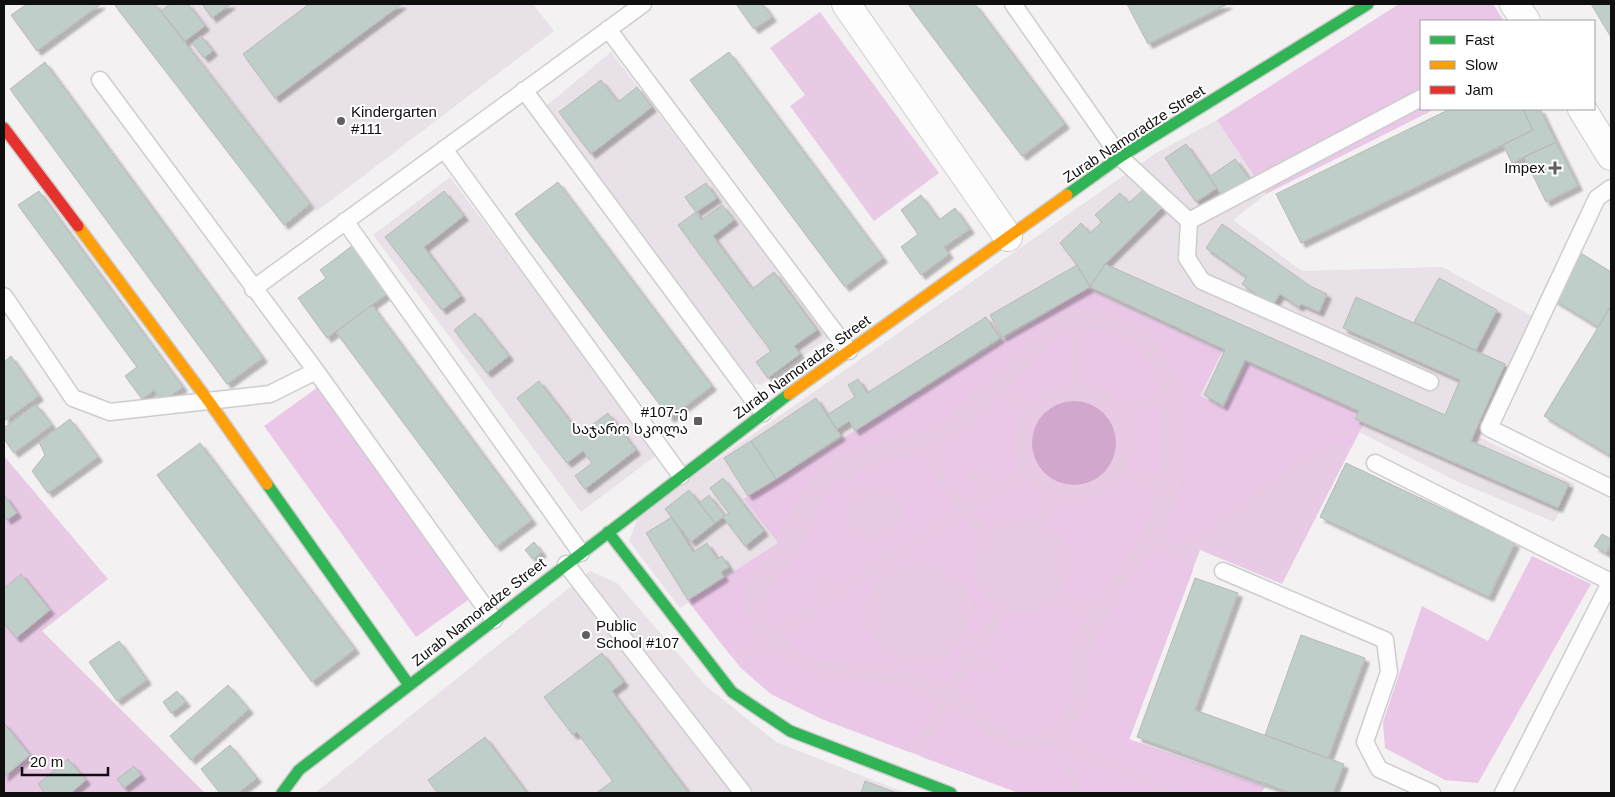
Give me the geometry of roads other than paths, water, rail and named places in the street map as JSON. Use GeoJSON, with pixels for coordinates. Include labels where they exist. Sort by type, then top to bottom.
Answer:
{"type":"FeatureCollection","features":[{"type":"Feature","properties":{"kind":"street"},"geometry":{"type":"LineString","coordinates":[[846,4],[1008,237]]}},
{"type":"Feature","properties":{"kind":"street","name":"Zurab Namoradze Street"},"geometry":{"type":"LineString","coordinates":[[282,793],[299,770],[763,413],[1120,157],[1368,4]]}},
{"type":"Feature","properties":{"kind":"street"},"geometry":{"type":"LineString","coordinates":[[1514,4],[1525,20]]}},
{"type":"Feature","properties":{"kind":"street"},"geometry":{"type":"LineString","coordinates":[[1583,110],[1611,156]]}},
{"type":"Feature","properties":{"kind":"street"},"geometry":{"type":"LineString","coordinates":[[4,128],[210,403],[409,685]]}},
{"type":"Feature","properties":{"kind":"street"},"geometry":{"type":"LineString","coordinates":[[608,532],[732,692],[790,731],[951,793]]}},
{"type":"Feature","properties":{"kind":"lane"},"geometry":{"type":"LineString","coordinates":[[253,289],[643,4]]}},
{"type":"Feature","properties":{"kind":"lane"},"geometry":{"type":"LineString","coordinates":[[1013,4],[1120,157],[1189,221]]}},
{"type":"Feature","properties":{"kind":"lane"},"geometry":{"type":"LineString","coordinates":[[608,29],[849,352]]}},
{"type":"Feature","properties":{"kind":"lane"},"geometry":{"type":"LineString","coordinates":[[100,80],[253,289],[316,371],[494,620]]}},
{"type":"Feature","properties":{"kind":"lane"},"geometry":{"type":"LineString","coordinates":[[524,90],[763,413]]}},
{"type":"Feature","properties":{"kind":"lane"},"geometry":{"type":"LineString","coordinates":[[1189,221],[1420,99]]}},
{"type":"Feature","properties":{"kind":"lane"},"geometry":{"type":"LineString","coordinates":[[444,149],[681,476]]}},
{"type":"Feature","properties":{"kind":"lane"},"geometry":{"type":"LineString","coordinates":[[1611,188],[1596,198],[1489,428],[1611,488]]}},
{"type":"Feature","properties":{"kind":"lane"},"geometry":{"type":"LineString","coordinates":[[345,221],[581,553]]}},
{"type":"Feature","properties":{"kind":"lane"},"geometry":{"type":"LineString","coordinates":[[1189,221],[1187,258],[1202,281],[1430,382]]}},
{"type":"Feature","properties":{"kind":"lane"},"geometry":{"type":"LineString","coordinates":[[4,296],[73,398],[110,412],[210,403],[270,394],[316,371]]}},
{"type":"Feature","properties":{"kind":"lane"},"geometry":{"type":"LineString","coordinates":[[1375,464],[1611,581],[1502,793]]}},
{"type":"Feature","properties":{"kind":"lane"},"geometry":{"type":"LineString","coordinates":[[566,564],[743,793]]}},
{"type":"Feature","properties":{"kind":"lane"},"geometry":{"type":"LineString","coordinates":[[1222,571],[1385,640],[1389,672],[1365,742],[1379,769],[1432,793]]}},
{"type":"Feature","properties":{"kind":"place","name":"Kindergarten #111"},"geometry":{"type":"Point","coordinates":[341,121]}},
{"type":"Feature","properties":{"kind":"place","name":"Impex"},"geometry":{"type":"Point","coordinates":[1555,168]}},
{"type":"Feature","properties":{"kind":"place","name":"#107-ე საჯარო სკოლა"},"geometry":{"type":"Point","coordinates":[698,421]}},
{"type":"Feature","properties":{"kind":"place","name":"Public School #107"},"geometry":{"type":"Point","coordinates":[586,635]}}]}
